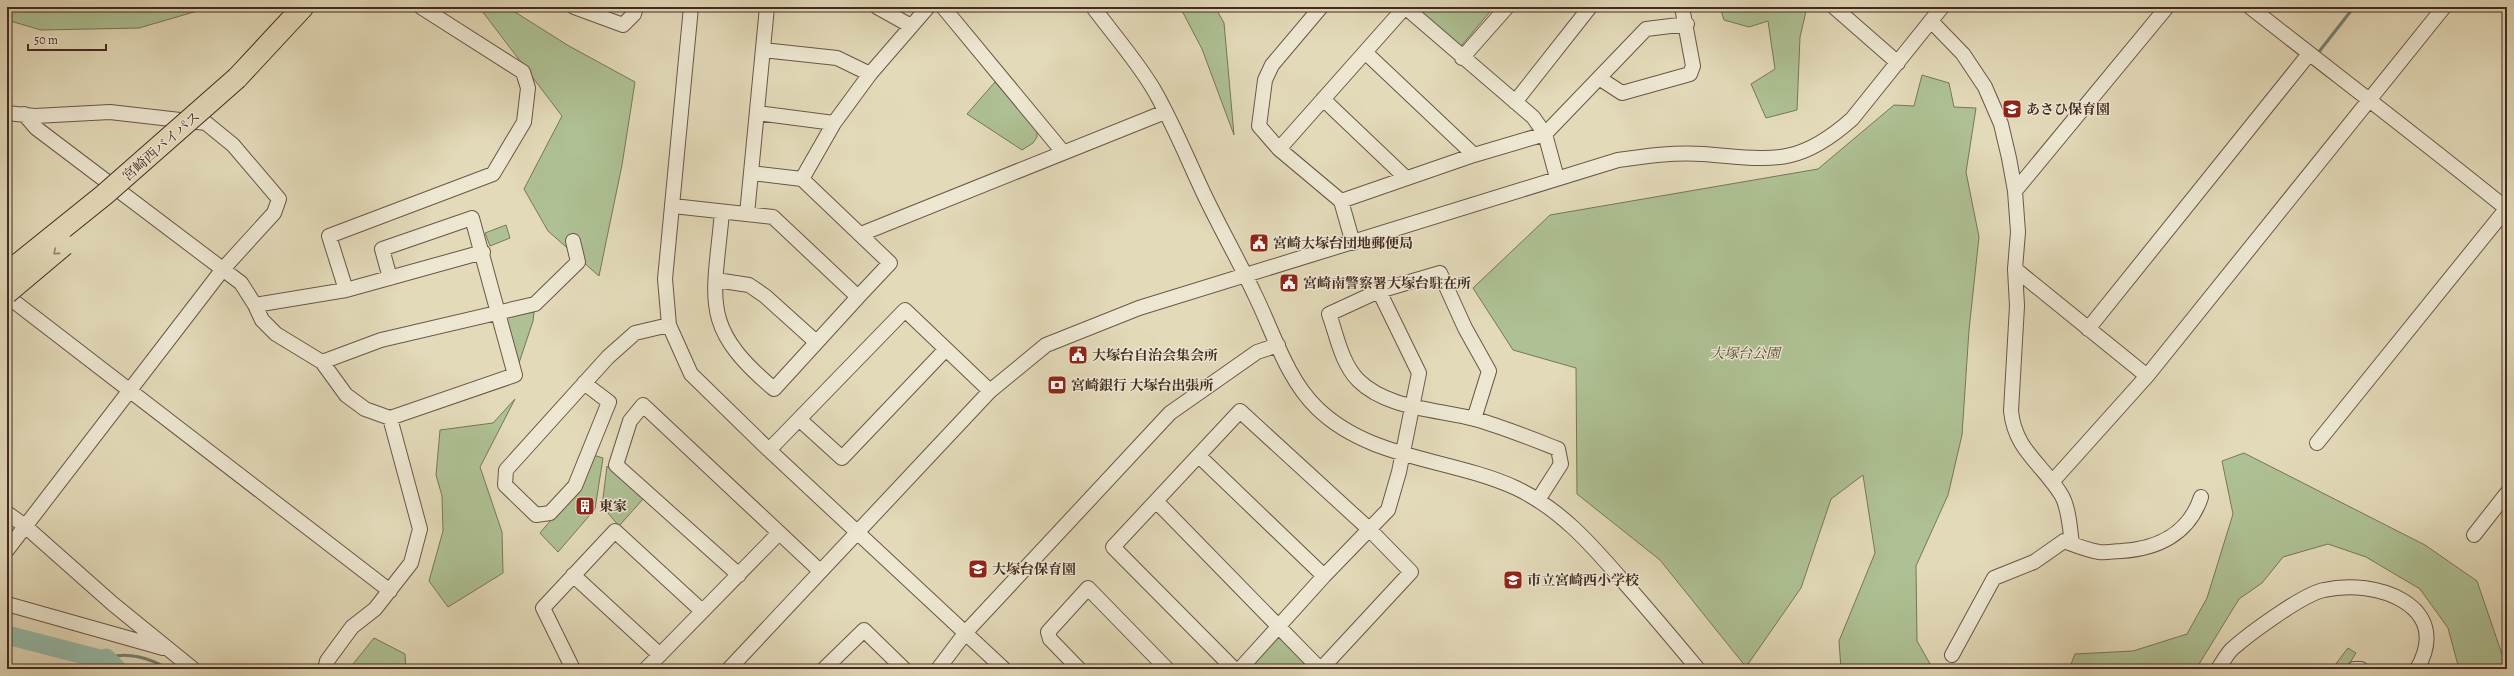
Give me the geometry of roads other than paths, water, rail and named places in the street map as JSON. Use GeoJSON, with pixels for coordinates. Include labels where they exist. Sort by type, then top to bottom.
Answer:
{"type":"FeatureCollection","features":[{"type":"Feature","properties":{"kind":"highway","name":"宮崎西バイパス"},"geometry":{"type":"LineString","coordinates":[[7,266],[57,228],[235,76],[293,7]]}},
{"type":"Feature","properties":{"kind":"highway","name":"宮崎西バイパス"},"geometry":{"type":"LineString","coordinates":[[7,273],[104,195],[194,117],[303,7]]}},
{"type":"Feature","properties":{"kind":"highway"},"geometry":{"type":"LineString","coordinates":[[7,295],[103,213],[194,117]]}},
{"type":"Feature","properties":{"kind":"street"},"geometry":{"type":"LineString","coordinates":[[346,290],[329,236],[493,174],[524,122],[528,88],[523,72],[421,7]]}},
{"type":"Feature","properties":{"kind":"street"},"geometry":{"type":"LineString","coordinates":[[574,7],[622,25],[634,14],[636,7]]}},
{"type":"Feature","properties":{"kind":"street"},"geometry":{"type":"LineString","coordinates":[[691,7],[665,279],[669,325],[691,374],[769,450],[1004,669]]}},
{"type":"Feature","properties":{"kind":"street"},"geometry":{"type":"LineString","coordinates":[[747,214],[767,7]]}},
{"type":"Feature","properties":{"kind":"street"},"geometry":{"type":"LineString","coordinates":[[877,7],[911,26]]}},
{"type":"Feature","properties":{"kind":"street"},"geometry":{"type":"LineString","coordinates":[[802,179],[834,123],[870,74],[928,7]]}},
{"type":"Feature","properties":{"kind":"street"},"geometry":{"type":"LineString","coordinates":[[943,7],[1063,152]]}},
{"type":"Feature","properties":{"kind":"street"},"geometry":{"type":"LineString","coordinates":[[1093,7],[1155,91],[1186,150],[1203,191],[1246,276],[1278,345],[1297,382],[1315,406],[1331,420],[1356,437],[1402,453],[1494,479],[1538,500],[1584,536],[1698,669]]}},
{"type":"Feature","properties":{"kind":"street"},"geometry":{"type":"LineString","coordinates":[[1280,149],[1405,7],[1462,58],[1533,117],[1545,134],[1557,178]]}},
{"type":"Feature","properties":{"kind":"street"},"geometry":{"type":"LineString","coordinates":[[1462,58],[1507,7]]}},
{"type":"Feature","properties":{"kind":"street"},"geometry":{"type":"LineString","coordinates":[[1515,102],[1590,7]]}},
{"type":"Feature","properties":{"kind":"street"},"geometry":{"type":"LineString","coordinates":[[1599,78],[1622,93],[1687,76],[1693,66],[1687,24],[1682,7]]}},
{"type":"Feature","properties":{"kind":"street"},"geometry":{"type":"LineString","coordinates":[[1834,7],[1898,63]]}},
{"type":"Feature","properties":{"kind":"street"},"geometry":{"type":"LineString","coordinates":[[729,669],[820,571],[859,533],[990,391],[1046,345],[1139,308],[1618,160],[1658,154],[1702,154],[1768,160],[1794,156],[1836,133],[1852,119],[1942,7]]}},
{"type":"Feature","properties":{"kind":"street"},"geometry":{"type":"LineString","coordinates":[[2015,191],[2167,7]]}},
{"type":"Feature","properties":{"kind":"street"},"geometry":{"type":"LineString","coordinates":[[2250,7],[2369,101],[2413,132],[2507,208],[2317,443]]}},
{"type":"Feature","properties":{"kind":"street"},"geometry":{"type":"LineString","coordinates":[[2052,482],[2147,376],[2444,7]]}},
{"type":"Feature","properties":{"kind":"street"},"geometry":{"type":"LineString","coordinates":[[1315,9],[1272,65],[1265,80],[1259,126],[1280,149],[1341,201],[1353,242]]}},
{"type":"Feature","properties":{"kind":"street"},"geometry":{"type":"LineString","coordinates":[[1931,21],[1963,54],[1985,87],[2001,124],[2015,191],[2018,232],[2015,269],[2017,306],[2011,411],[2012,425],[2028,455],[2052,482],[2063,498],[2072,544]]}},
{"type":"Feature","properties":{"kind":"street"},"geometry":{"type":"LineString","coordinates":[[1341,201],[1474,155],[1545,134],[1646,29],[1687,24]]}},
{"type":"Feature","properties":{"kind":"street"},"geometry":{"type":"LineString","coordinates":[[763,50],[837,58],[870,74]]}},
{"type":"Feature","properties":{"kind":"street"},"geometry":{"type":"LineString","coordinates":[[1366,52],[1474,155]]}},
{"type":"Feature","properties":{"kind":"street"},"geometry":{"type":"LineString","coordinates":[[2088,329],[2309,54]]}},
{"type":"Feature","properties":{"kind":"street"},"geometry":{"type":"LineString","coordinates":[[1323,99],[1406,178]]}},
{"type":"Feature","properties":{"kind":"street"},"geometry":{"type":"LineString","coordinates":[[7,113],[35,116],[110,112],[135,113],[206,124],[226,137],[279,199],[274,213],[223,269],[7,550]]}},
{"type":"Feature","properties":{"kind":"street"},"geometry":{"type":"LineString","coordinates":[[861,234],[1165,112]]}},
{"type":"Feature","properties":{"kind":"street"},"geometry":{"type":"LineString","coordinates":[[757,113],[834,123]]}},
{"type":"Feature","properties":{"kind":"street"},"geometry":{"type":"LineString","coordinates":[[24,114],[36,128],[241,283],[255,305],[262,320],[276,334],[322,362],[346,396],[365,409],[390,418],[515,375],[483,252],[472,218],[382,249],[390,278]]}},
{"type":"Feature","properties":{"kind":"street"},"geometry":{"type":"LineString","coordinates":[[722,212],[714,306],[718,322],[728,342],[750,369],[774,389],[815,341],[890,263],[802,179],[752,174]]}},
{"type":"Feature","properties":{"kind":"street"},"geometry":{"type":"LineString","coordinates":[[673,206],[773,217],[858,297]]}},
{"type":"Feature","properties":{"kind":"street"},"geometry":{"type":"LineString","coordinates":[[322,362],[381,340],[535,304],[578,262],[573,241]]}},
{"type":"Feature","properties":{"kind":"street"},"geometry":{"type":"LineString","coordinates":[[255,305],[346,290],[483,252]]}},
{"type":"Feature","properties":{"kind":"street"},"geometry":{"type":"LineString","coordinates":[[2015,269],[2147,376]]}},
{"type":"Feature","properties":{"kind":"street"},"geometry":{"type":"LineString","coordinates":[[1474,419],[1489,371],[1465,328],[1440,273],[1379,291],[1329,314],[1346,363],[1358,379],[1372,392],[1412,407],[1474,419],[1513,430],[1558,449],[1561,464],[1538,500]]}},
{"type":"Feature","properties":{"kind":"street"},"geometry":{"type":"LineString","coordinates":[[716,280],[749,285],[765,296],[815,341]]}},
{"type":"Feature","properties":{"kind":"street"},"geometry":{"type":"LineString","coordinates":[[1240,669],[1324,576],[1388,510],[1402,453],[1418,373],[1379,291]]}},
{"type":"Feature","properties":{"kind":"street"},"geometry":{"type":"LineString","coordinates":[[7,295],[129,391],[390,591]]}},
{"type":"Feature","properties":{"kind":"street"},"geometry":{"type":"LineString","coordinates":[[769,450],[905,310],[990,391]]}},
{"type":"Feature","properties":{"kind":"street"},"geometry":{"type":"LineString","coordinates":[[584,383],[609,402],[575,486],[550,513],[536,514],[505,485],[506,470],[584,383],[608,357],[635,333],[669,325]]}},
{"type":"Feature","properties":{"kind":"street"},"geometry":{"type":"LineString","coordinates":[[938,669],[966,632],[1170,413],[1257,352],[1278,345]]}},
{"type":"Feature","properties":{"kind":"street"},"geometry":{"type":"LineString","coordinates":[[799,418],[842,458],[946,349]]}},
{"type":"Feature","properties":{"kind":"street"},"geometry":{"type":"LineString","coordinates":[[739,575],[616,465],[630,421],[643,405],[820,571]]}},
{"type":"Feature","properties":{"kind":"street"},"geometry":{"type":"LineString","coordinates":[[1156,501],[1278,628],[1320,669],[1411,572],[1370,530],[1240,411],[1113,547],[1234,669]]}},
{"type":"Feature","properties":{"kind":"street"},"geometry":{"type":"LineString","coordinates":[[325,669],[327,661],[352,627],[375,609],[411,564],[420,529],[390,418]]}},
{"type":"Feature","properties":{"kind":"street"},"geometry":{"type":"LineString","coordinates":[[1199,456],[1324,576]]}},
{"type":"Feature","properties":{"kind":"street"},"geometry":{"type":"LineString","coordinates":[[2474,535],[2507,492]]}},
{"type":"Feature","properties":{"kind":"street"},"geometry":{"type":"LineString","coordinates":[[1952,655],[1994,578],[2034,562],[2064,541],[2100,552],[2134,550],[2156,545],[2176,535],[2188,523],[2197,510],[2201,497]]}},
{"type":"Feature","properties":{"kind":"street"},"geometry":{"type":"LineString","coordinates":[[7,513],[25,526],[113,604],[193,669]]}},
{"type":"Feature","properties":{"kind":"street"},"geometry":{"type":"LineString","coordinates":[[573,669],[543,608],[615,531],[702,611]]}},
{"type":"Feature","properties":{"kind":"street"},"geometry":{"type":"LineString","coordinates":[[646,669],[779,533]]}},
{"type":"Feature","properties":{"kind":"street"},"geometry":{"type":"LineString","coordinates":[[573,575],[660,654]]}},
{"type":"Feature","properties":{"kind":"street"},"geometry":{"type":"LineString","coordinates":[[2218,669],[2231,650],[2272,618],[2316,593],[2351,587],[2393,593],[2404,599],[2417,612],[2423,622],[2428,641],[2417,669]]}},
{"type":"Feature","properties":{"kind":"street"},"geometry":{"type":"LineString","coordinates":[[1079,669],[1050,639],[1048,632],[1088,588],[1167,669]]}},
{"type":"Feature","properties":{"kind":"street"},"geometry":{"type":"LineString","coordinates":[[7,604],[171,650]]}},
{"type":"Feature","properties":{"kind":"street"},"geometry":{"type":"LineString","coordinates":[[828,668],[864,630],[904,669]]}},
{"type":"Feature","properties":{"kind":"street"},"geometry":{"type":"LineString","coordinates":[[2354,669],[2361,669]]}},
{"type":"Feature","properties":{"kind":"waterway"},"geometry":{"type":"LineString","coordinates":[[2318,53],[2354,7]]}},
{"type":"Feature","properties":{"kind":"waterway"},"geometry":{"type":"LineString","coordinates":[[7,635],[100,659],[106,658],[117,669]]}},
{"type":"Feature","properties":{"kind":"waterway"},"geometry":{"type":"LineString","coordinates":[[106,658],[122,655],[138,657],[154,662],[168,669]]}},
{"type":"Feature","properties":{"kind":"place","name":"あさひ保育園"},"geometry":{"type":"Point","coordinates":[2012,109]}},
{"type":"Feature","properties":{"kind":"place","name":"宮崎大塚台団地郵便局"},"geometry":{"type":"Point","coordinates":[1259,243]}},
{"type":"Feature","properties":{"kind":"place","name":"宮崎南警察署大塚台駐在所"},"geometry":{"type":"Point","coordinates":[1289,283]}},
{"type":"Feature","properties":{"kind":"place","name":"大塚台自治会集会所"},"geometry":{"type":"Point","coordinates":[1078,355]}},
{"type":"Feature","properties":{"kind":"place","name":"宮崎銀行 大塚台出張所"},"geometry":{"type":"Point","coordinates":[1057,385]}},
{"type":"Feature","properties":{"kind":"place","name":"東家"},"geometry":{"type":"Point","coordinates":[585,506]}},
{"type":"Feature","properties":{"kind":"place","name":"大塚台保育園"},"geometry":{"type":"Point","coordinates":[978,569]}},
{"type":"Feature","properties":{"kind":"place","name":"市立宮崎西小学校"},"geometry":{"type":"Point","coordinates":[1513,580]}},
{"type":"Feature","properties":{"kind":"park label","name":"大塚台公園"},"geometry":{"type":"Point","coordinates":[1745,353]}}]}
